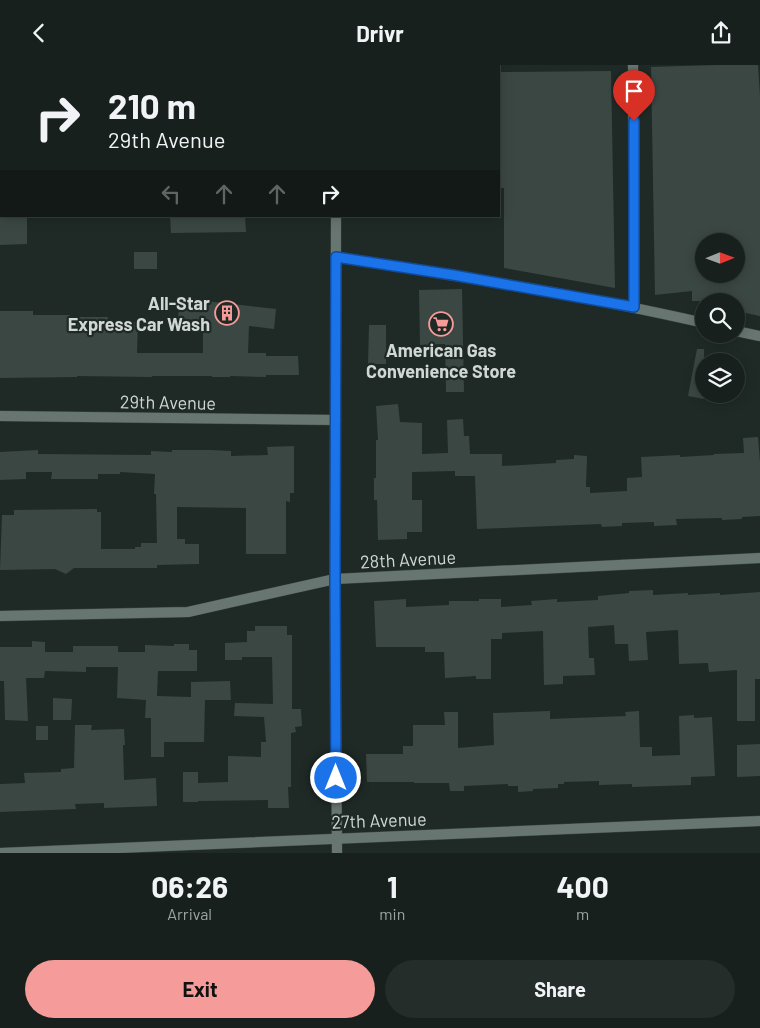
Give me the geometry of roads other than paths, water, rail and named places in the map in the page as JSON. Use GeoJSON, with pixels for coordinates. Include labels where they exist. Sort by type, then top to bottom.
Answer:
{"type":"FeatureCollection","features":[{"type":"Feature","properties":{"kind":"street"},"geometry":{"type":"LineString","coordinates":[[633,65],[634,307]]}},
{"type":"Feature","properties":{"kind":"street"},"geometry":{"type":"LineString","coordinates":[[336,217],[336,853]]}},
{"type":"Feature","properties":{"kind":"street"},"geometry":{"type":"LineString","coordinates":[[336,257],[453,275],[634,307],[695,321]]}},
{"type":"Feature","properties":{"kind":"street"},"geometry":{"type":"LineString","coordinates":[[745,333],[760,336]]}},
{"type":"Feature","properties":{"kind":"street","name":"29th Avenue"},"geometry":{"type":"LineString","coordinates":[[0,416],[336,420]]}},
{"type":"Feature","properties":{"kind":"street","name":"28th Avenue"},"geometry":{"type":"LineString","coordinates":[[0,616],[188,612],[335,579],[760,558]]}},
{"type":"Feature","properties":{"kind":"street","name":"27th Avenue"},"geometry":{"type":"LineString","coordinates":[[0,853],[760,821]]}},
{"type":"Feature","properties":{"kind":"place","name":"All-Star Express Car Wash"},"geometry":{"type":"Point","coordinates":[227,313]}},
{"type":"Feature","properties":{"kind":"place","name":"American Gas Convenience Store"},"geometry":{"type":"Point","coordinates":[441,324]}}]}
